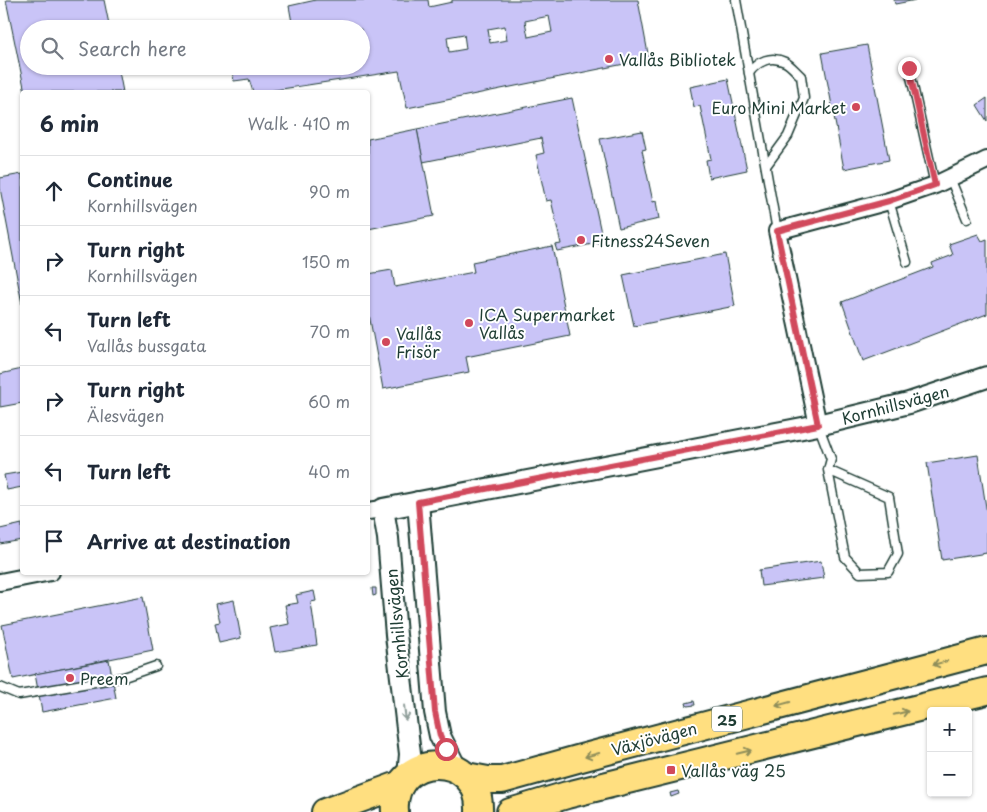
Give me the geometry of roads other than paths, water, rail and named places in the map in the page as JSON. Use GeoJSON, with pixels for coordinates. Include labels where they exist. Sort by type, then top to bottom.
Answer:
{"type":"FeatureCollection","features":[{"type":"Feature","properties":{"kind":"highway","name":"Växjövägen"},"geometry":{"type":"LineString","coordinates":[[325,812],[404,780],[417,769],[434,764],[488,780],[502,780],[987,651]]}},
{"type":"Feature","properties":{"kind":"highway","name":"25"},"geometry":{"type":"LineString","coordinates":[[510,812],[559,797],[987,692]]}},
{"type":"Feature","properties":{"kind":"highway"},"geometry":{"type":"LineString","coordinates":[[462,773],[476,792],[479,812]]}},
{"type":"Feature","properties":{"kind":"highway"},"geometry":{"type":"LineString","coordinates":[[395,812],[396,796],[404,780]]}},
{"type":"Feature","properties":{"kind":"street"},"geometry":{"type":"LineString","coordinates":[[818,425],[777,231],[889,201],[935,185],[987,160]]}},
{"type":"Feature","properties":{"kind":"street","name":"Kornhillsvägen"},"geometry":{"type":"LineString","coordinates":[[404,780],[410,754],[396,635],[388,538],[375,510],[818,425],[909,403],[987,377]]}},
{"type":"Feature","properties":{"kind":"street","name":"Kornhillsvägen"},"geometry":{"type":"LineString","coordinates":[[418,502],[435,712],[440,736],[462,773]]}},
{"type":"Feature","properties":{"kind":"street"},"geometry":{"type":"LineString","coordinates":[[0,582],[35,575]]}},
{"type":"Feature","properties":{"kind":"lane"},"geometry":{"type":"LineString","coordinates":[[736,0],[777,231]]}},
{"type":"Feature","properties":{"kind":"lane"},"geometry":{"type":"LineString","coordinates":[[749,73],[754,66],[768,59],[785,62],[801,76],[804,98],[788,136],[766,166]]}},
{"type":"Feature","properties":{"kind":"lane"},"geometry":{"type":"LineString","coordinates":[[909,68],[935,185]]}},
{"type":"Feature","properties":{"kind":"lane"},"geometry":{"type":"LineString","coordinates":[[950,178],[967,219]]}},
{"type":"Feature","properties":{"kind":"lane"},"geometry":{"type":"LineString","coordinates":[[889,201],[907,262]]}},
{"type":"Feature","properties":{"kind":"lane"},"geometry":{"type":"LineString","coordinates":[[818,425],[831,459],[828,470],[845,557],[860,573],[888,572],[898,554],[889,497],[828,470]]}},
{"type":"Feature","properties":{"kind":"lane"},"geometry":{"type":"LineString","coordinates":[[0,687],[19,695],[124,677],[156,666]]}},
{"type":"Feature","properties":{"kind":"place","name":"Vallås Bibliotek"},"geometry":{"type":"Point","coordinates":[609,59]}},
{"type":"Feature","properties":{"kind":"place","name":"Euro Mini Market"},"geometry":{"type":"Point","coordinates":[856,107]}},
{"type":"Feature","properties":{"kind":"place","name":"Fitness24Seven"},"geometry":{"type":"Point","coordinates":[581,240]}},
{"type":"Feature","properties":{"kind":"place","name":"ICA Supermarket Vallås"},"geometry":{"type":"Point","coordinates":[469,323]}},
{"type":"Feature","properties":{"kind":"place","name":"Vallås Frisör"},"geometry":{"type":"Point","coordinates":[386,342]}},
{"type":"Feature","properties":{"kind":"place","name":"Preem"},"geometry":{"type":"Point","coordinates":[70,678]}},
{"type":"Feature","properties":{"kind":"place","name":"Vallås väg 25"},"geometry":{"type":"Point","coordinates":[671,770]}}]}
